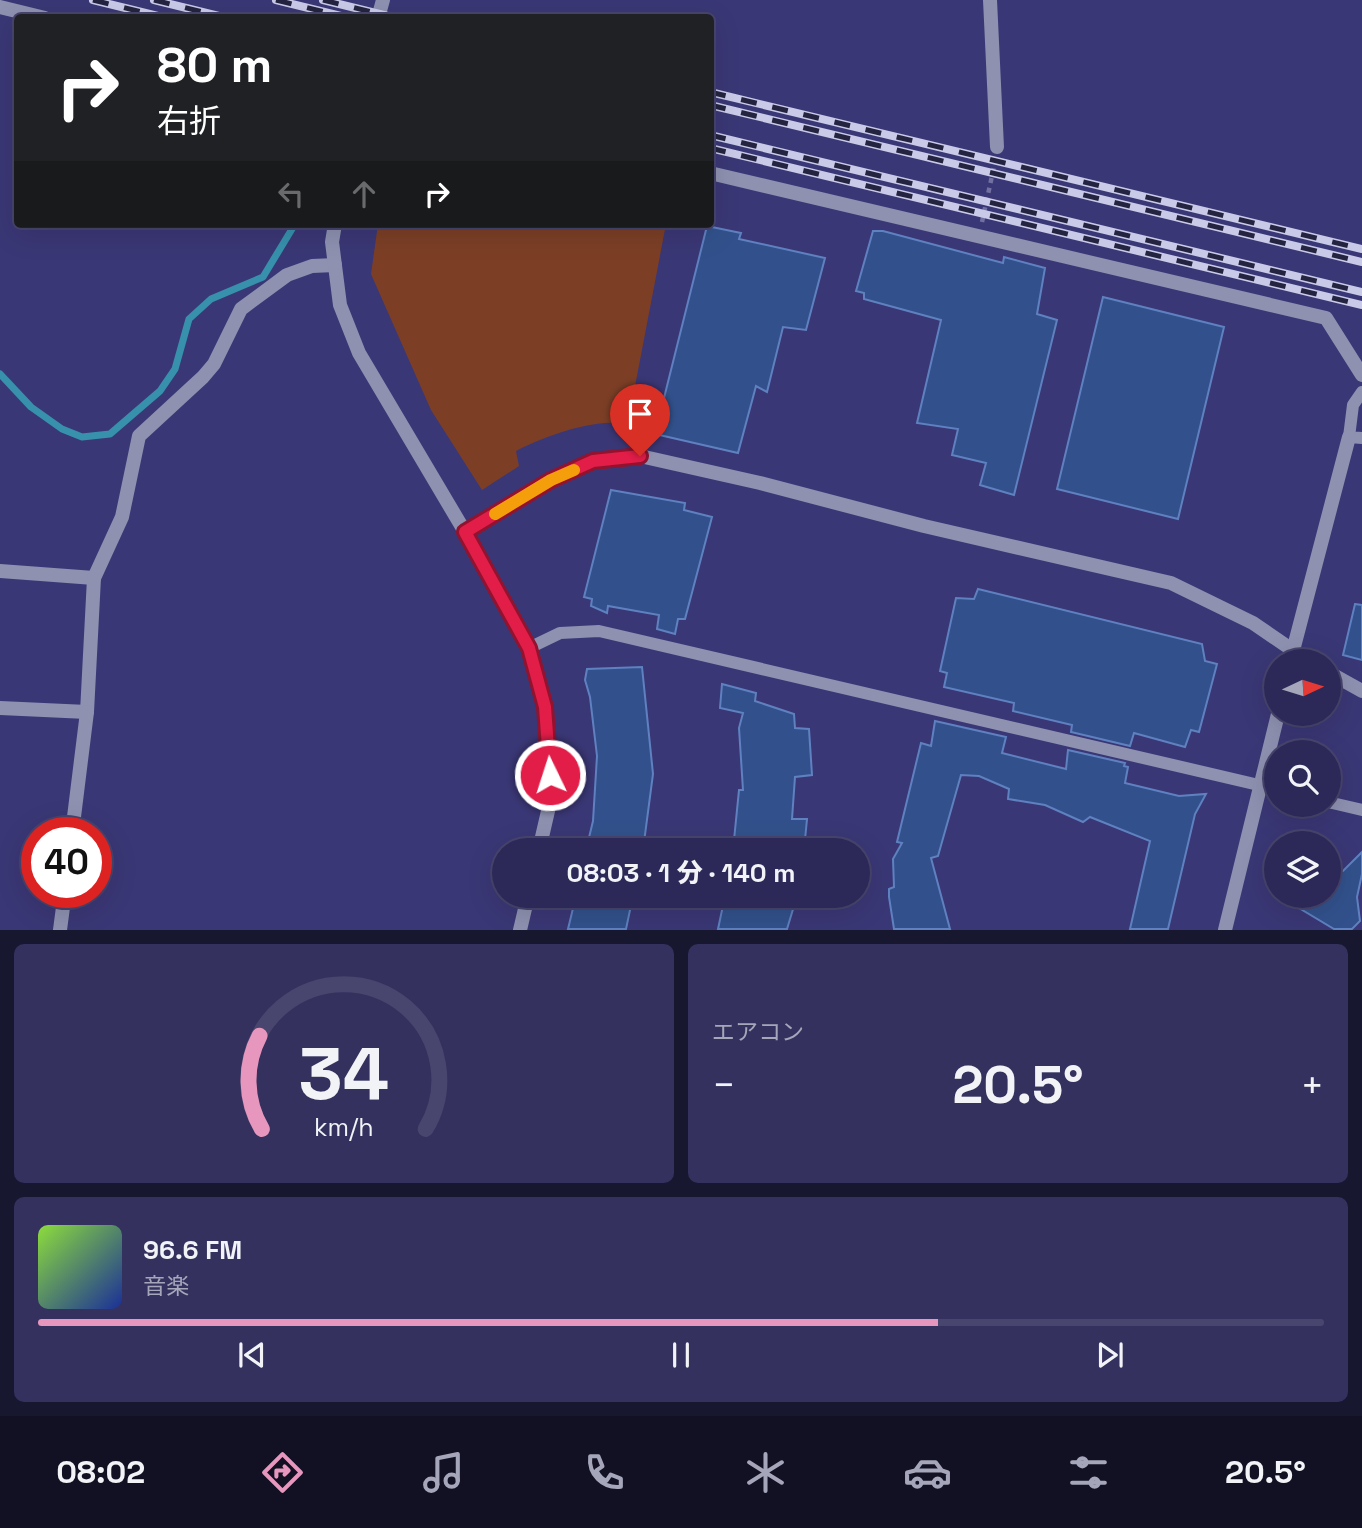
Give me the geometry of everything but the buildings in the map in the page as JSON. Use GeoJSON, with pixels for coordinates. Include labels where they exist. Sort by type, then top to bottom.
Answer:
{"type":"FeatureCollection","features":[{"type":"Feature","properties":{"kind":"street"},"geometry":{"type":"LineString","coordinates":[[990,0],[997,147]]}},
{"type":"Feature","properties":{"kind":"street"},"geometry":{"type":"LineString","coordinates":[[0,7],[29,14]]}},
{"type":"Feature","properties":{"kind":"street"},"geometry":{"type":"LineString","coordinates":[[714,174],[1326,318],[1362,375]]}},
{"type":"Feature","properties":{"kind":"street"},"geometry":{"type":"LineString","coordinates":[[334,228],[332,242],[340,305],[359,353],[465,532],[529,648],[545,707],[551,798],[542,838]]}},
{"type":"Feature","properties":{"kind":"street"},"geometry":{"type":"LineString","coordinates":[[74,817],[87,712],[94,578],[122,517],[139,436],[214,364],[241,309],[287,275],[312,266],[335,265]]}},
{"type":"Feature","properties":{"kind":"street"},"geometry":{"type":"LineString","coordinates":[[1293,649],[1355,437]]}},
{"type":"Feature","properties":{"kind":"street"},"geometry":{"type":"LineString","coordinates":[[465,532],[551,480],[593,461],[640,456],[1171,583],[1253,623],[1283,649]]}},
{"type":"Feature","properties":{"kind":"street"},"geometry":{"type":"LineString","coordinates":[[0,571],[94,578]]}},
{"type":"Feature","properties":{"kind":"street"},"geometry":{"type":"LineString","coordinates":[[1341,679],[1362,691]]}},
{"type":"Feature","properties":{"kind":"street"},"geometry":{"type":"LineString","coordinates":[[0,708],[87,712]]}},
{"type":"Feature","properties":{"kind":"street"},"geometry":{"type":"LineString","coordinates":[[1225,929],[1264,800]]}},
{"type":"Feature","properties":{"kind":"street"},"geometry":{"type":"LineString","coordinates":[[60,929],[63,908]]}},
{"type":"Feature","properties":{"kind":"street"},"geometry":{"type":"LineString","coordinates":[[520,929],[525,908]]}},
{"type":"Feature","properties":{"kind":"lane"},"geometry":{"type":"LineString","coordinates":[[1355,437],[1353,405],[1362,393]]}},
{"type":"Feature","properties":{"kind":"lane"},"geometry":{"type":"LineString","coordinates":[[529,648],[560,633],[600,631],[1264,786]]}},
{"type":"Feature","properties":{"kind":"lane"},"geometry":{"type":"LineString","coordinates":[[1341,805],[1362,810]]}},
{"type":"Feature","properties":{"kind":"path"},"geometry":{"type":"LineString","coordinates":[[979,236],[997,147]]}},
{"type":"Feature","properties":{"kind":"shaded area"},"geometry":{"type":"Polygon","coordinates":[[[377,228],[665,228],[628,423],[585,426],[529,445],[516,451],[519,466],[482,490],[431,410],[371,274],[377,228]]]}},
{"type":"Feature","properties":{"kind":"waterway"},"geometry":{"type":"LineString","coordinates":[[0,374],[31,407],[62,429],[82,437],[110,434],[160,391],[175,369],[189,319],[211,299],[263,277],[293,228]]}},
{"type":"Feature","properties":{"kind":"railway"},"geometry":{"type":"LineString","coordinates":[[93,0],[150,14]]}},
{"type":"Feature","properties":{"kind":"railway"},"geometry":{"type":"LineString","coordinates":[[154,0],[211,14]]}},
{"type":"Feature","properties":{"kind":"railway"},"geometry":{"type":"LineString","coordinates":[[276,0],[333,14]]}},
{"type":"Feature","properties":{"kind":"railway"},"geometry":{"type":"LineString","coordinates":[[323,0],[380,14]]}},
{"type":"Feature","properties":{"kind":"railway"},"geometry":{"type":"LineString","coordinates":[[714,93],[1362,249]]}},
{"type":"Feature","properties":{"kind":"railway"},"geometry":{"type":"LineString","coordinates":[[714,106],[1362,262]]}},
{"type":"Feature","properties":{"kind":"railway"},"geometry":{"type":"LineString","coordinates":[[714,136],[1362,292]]}},
{"type":"Feature","properties":{"kind":"railway"},"geometry":{"type":"LineString","coordinates":[[714,149],[1362,305]]}},
{"type":"Feature","properties":{"kind":"slow traffic"},"geometry":{"type":"LineString","coordinates":[[495,514],[551,480],[574,470]]}},
{"type":"Feature","properties":{"kind":"route"},"geometry":{"type":"LineString","coordinates":[[550,775],[545,707],[529,648],[465,532],[551,480],[593,461],[640,456]]}}]}
